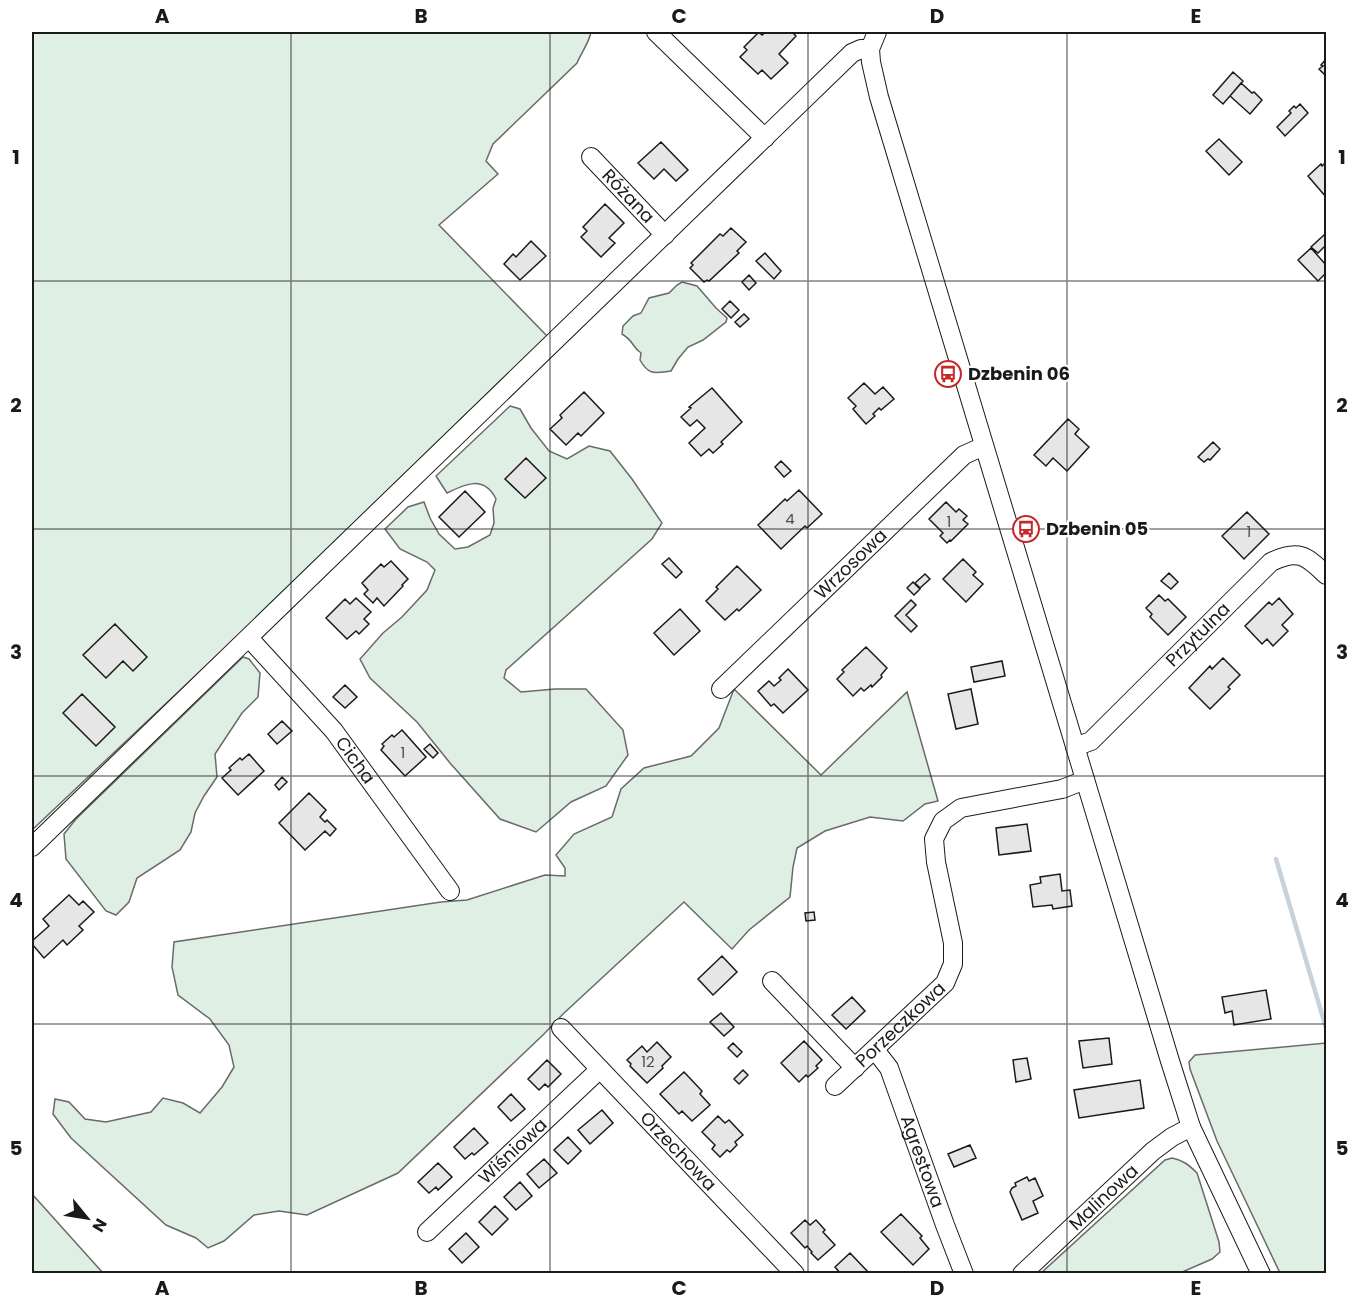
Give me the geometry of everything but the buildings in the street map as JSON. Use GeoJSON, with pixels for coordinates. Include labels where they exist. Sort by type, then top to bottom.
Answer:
{"type":"FeatureCollection","features":[{"type":"Feature","properties":{"kind":"street"},"geometry":{"type":"LineString","coordinates":[[656,32],[765,138]]}},
{"type":"Feature","properties":{"kind":"street"},"geometry":{"type":"LineString","coordinates":[[32,847],[852,53],[873,40]]}},
{"type":"Feature","properties":{"kind":"street"},"geometry":{"type":"LineString","coordinates":[[873,40],[871,62],[879,97],[1191,1127],[1261,1274]]}},
{"type":"Feature","properties":{"kind":"street","name":"Różana"},"geometry":{"type":"LineString","coordinates":[[591,157],[665,235]]}},
{"type":"Feature","properties":{"kind":"street","name":"Wrzosowa"},"geometry":{"type":"LineString","coordinates":[[721,689],[964,454],[984,446]]}},
{"type":"Feature","properties":{"kind":"street","name":"Przytulna"},"geometry":{"type":"LineString","coordinates":[[1075,747],[1091,741],[1271,562],[1286,555],[1303,556],[1326,575]]}},
{"type":"Feature","properties":{"kind":"street","name":"Cicha"},"geometry":{"type":"LineString","coordinates":[[249,638],[334,731],[450,891]]}},
{"type":"Feature","properties":{"kind":"street","name":"Porzeczkowa"},"geometry":{"type":"LineString","coordinates":[[835,1086],[945,983],[953,964],[953,943],[936,862],[934,839],[943,821],[961,808],[1062,789],[1085,780]]}},
{"type":"Feature","properties":{"kind":"street"},"geometry":{"type":"LineString","coordinates":[[772,981],[855,1068]]}},
{"type":"Feature","properties":{"kind":"street","name":"Orzechowa"},"geometry":{"type":"LineString","coordinates":[[561,1028],[795,1274]]}},
{"type":"Feature","properties":{"kind":"street","name":"Agrestowa"},"geometry":{"type":"LineString","coordinates":[[875,1050],[889,1068],[964,1274]]}},
{"type":"Feature","properties":{"kind":"street","name":"Wiśniowa"},"geometry":{"type":"LineString","coordinates":[[427,1232],[600,1069]]}},
{"type":"Feature","properties":{"kind":"street","name":"Malinowa"},"geometry":{"type":"LineString","coordinates":[[1022,1274],[1153,1151],[1191,1127]]}},
{"type":"Feature","properties":{"kind":"green space"},"geometry":{"type":"Polygon","coordinates":[[[32,32],[591,32],[577,63],[493,144],[486,161],[498,174],[439,225],[547,336],[248,626],[32,830],[32,32]]]}},
{"type":"Feature","properties":{"kind":"green space"},"geometry":{"type":"Polygon","coordinates":[[[682,282],[697,286],[727,318],[726,322],[703,340],[688,347],[671,371],[650,371],[640,360],[641,353],[622,334],[623,326],[633,316],[641,313],[649,298],[669,293],[682,282]]]}},
{"type":"Feature","properties":{"kind":"green space"},"geometry":{"type":"Polygon","coordinates":[[[510,406],[520,409],[549,451],[567,459],[589,446],[610,451],[662,523],[652,539],[506,670],[504,678],[521,692],[586,689],[623,730],[628,755],[606,786],[571,802],[536,832],[500,819],[417,722],[370,678],[360,659],[427,590],[435,570],[427,562],[400,549],[385,529],[408,507],[424,502],[439,534],[455,549],[468,547],[490,535],[494,523],[493,508],[496,499],[491,491],[480,484],[474,484],[447,493],[436,476],[510,406]]]}},
{"type":"Feature","properties":{"kind":"green space"},"geometry":{"type":"Polygon","coordinates":[[[243,657],[249,659],[260,673],[258,697],[242,713],[215,754],[217,777],[195,813],[191,832],[180,850],[137,878],[129,902],[116,915],[106,911],[66,859],[64,834],[76,819],[243,657]]]}},
{"type":"Feature","properties":{"kind":"green space"},"geometry":{"type":"Polygon","coordinates":[[[734,689],[821,775],[907,692],[938,801],[925,804],[903,821],[870,817],[825,831],[797,848],[790,897],[749,930],[732,949],[684,902],[563,1014],[398,1173],[307,1215],[279,1211],[254,1215],[224,1241],[208,1248],[196,1238],[166,1225],[71,1138],[53,1114],[55,1099],[69,1102],[85,1119],[106,1122],[151,1112],[163,1098],[183,1103],[200,1113],[222,1087],[234,1067],[229,1045],[210,1019],[178,995],[172,967],[174,942],[467,900],[545,875],[565,876],[565,868],[556,855],[574,834],[612,817],[621,789],[644,768],[691,756],[719,728],[734,689]]]}},
{"type":"Feature","properties":{"kind":"green space"},"geometry":{"type":"Polygon","coordinates":[[[1326,1043],[1326,1273],[1280,1273],[1217,1141],[1189,1062],[1195,1055],[1326,1043]]]}},
{"type":"Feature","properties":{"kind":"green space"},"geometry":{"type":"Polygon","coordinates":[[[1172,1158],[1186,1163],[1197,1173],[1219,1242],[1220,1252],[1212,1259],[1180,1273],[1041,1273],[1165,1160],[1172,1158]]]}},
{"type":"Feature","properties":{"kind":"green space"},"geometry":{"type":"Polygon","coordinates":[[[32,1194],[103,1273],[32,1273],[32,1194]]]}},
{"type":"Feature","properties":{"kind":"waterway"},"geometry":{"type":"LineString","coordinates":[[1276,859],[1326,1028]]}},
{"type":"Feature","properties":{"kind":"place","name":"Dzbenin 06"},"geometry":{"type":"Point","coordinates":[948,374]}},
{"type":"Feature","properties":{"kind":"place","name":"Dzbenin 05"},"geometry":{"type":"Point","coordinates":[1026,529]}}]}
